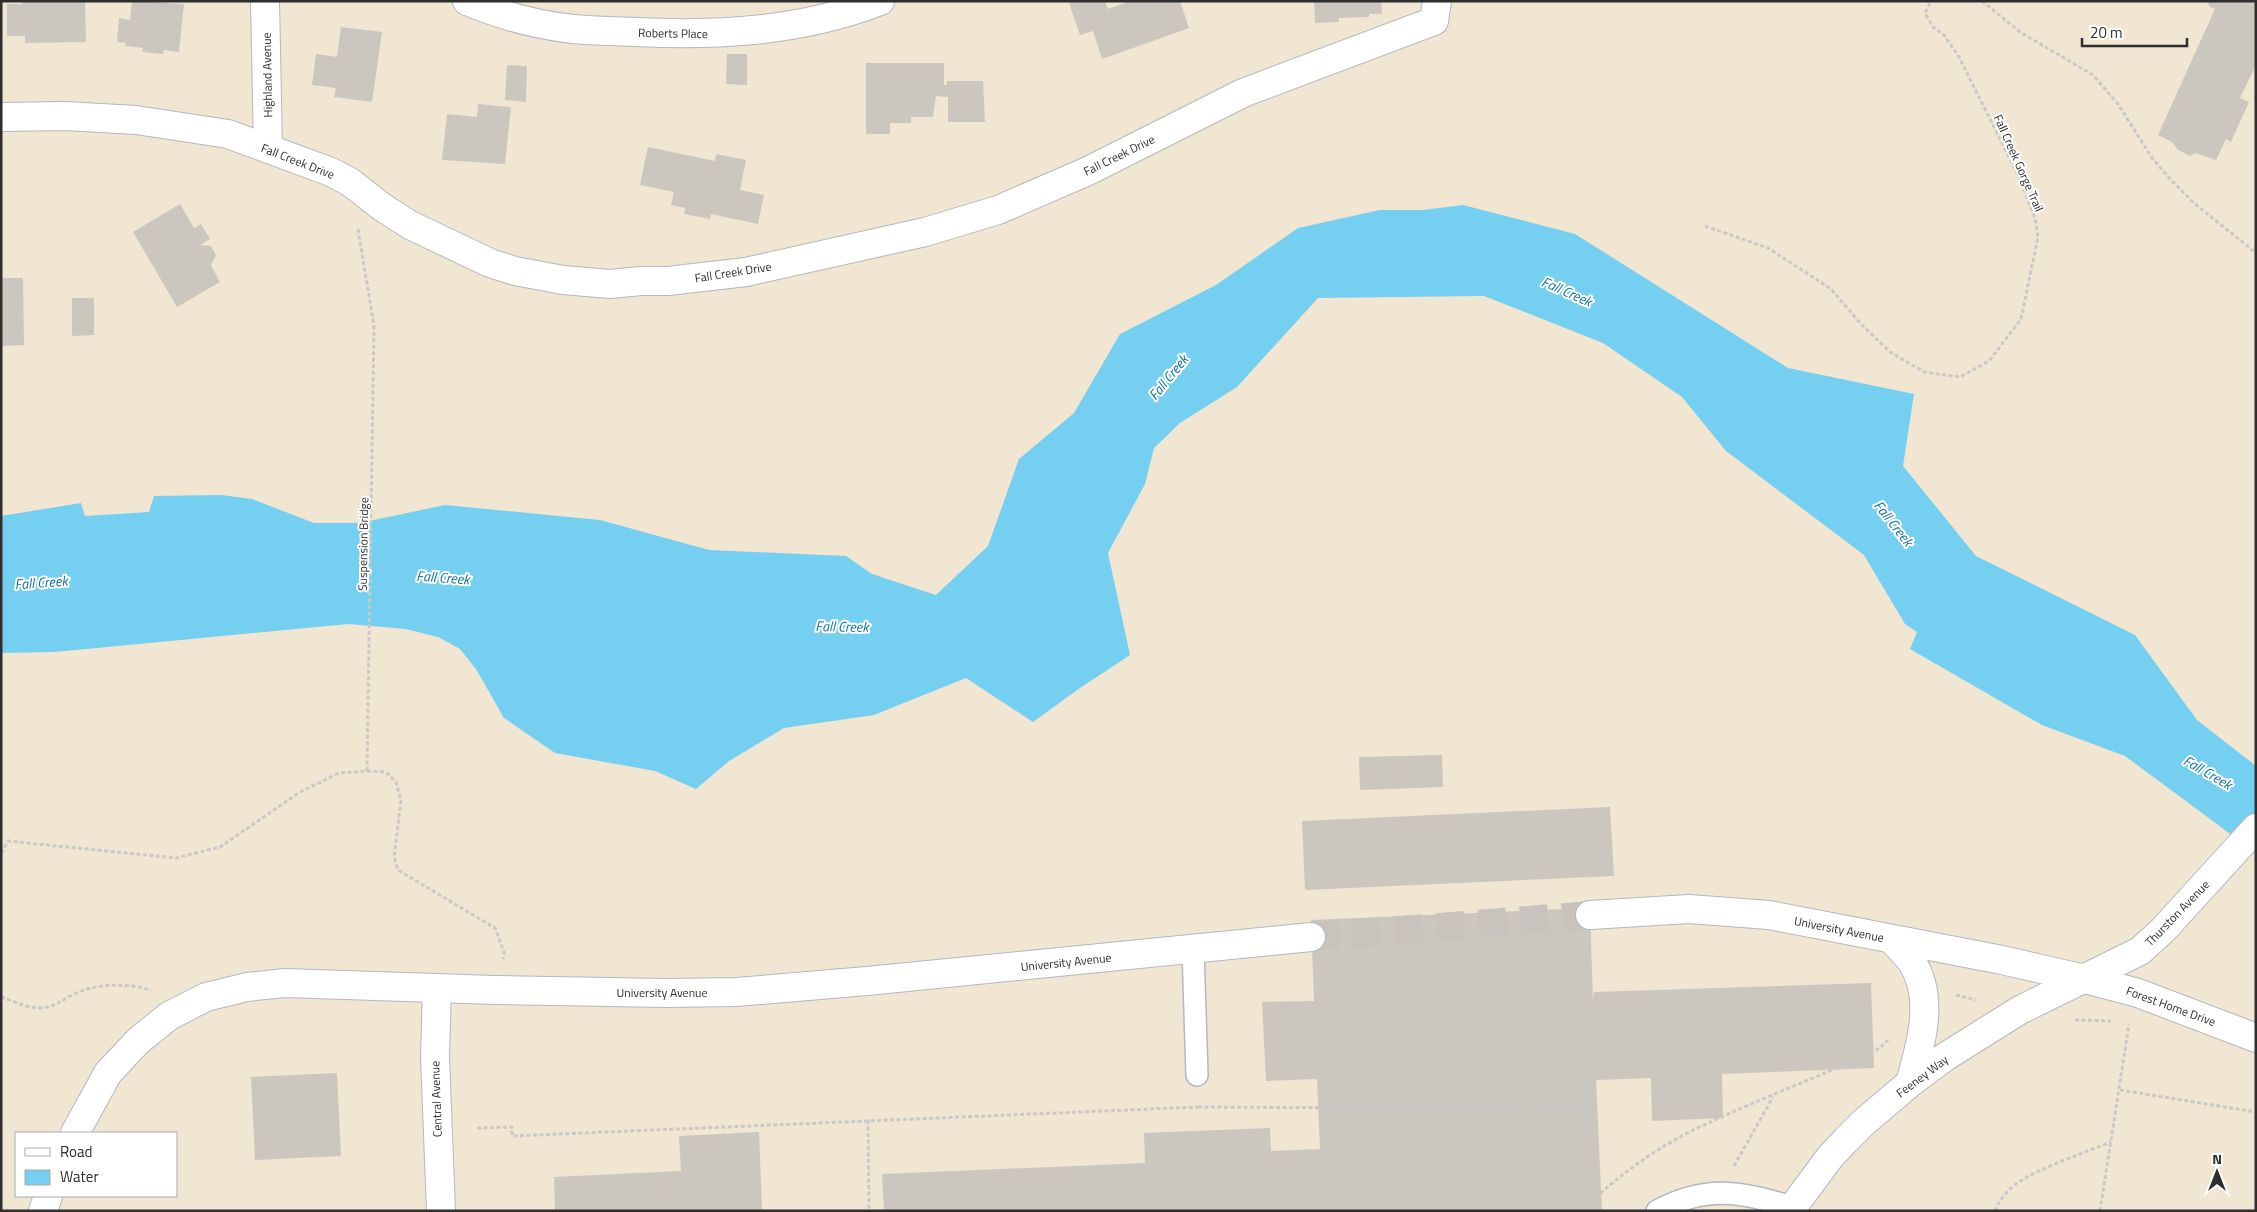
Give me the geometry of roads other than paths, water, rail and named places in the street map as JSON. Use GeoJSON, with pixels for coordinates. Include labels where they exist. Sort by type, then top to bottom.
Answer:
{"type":"FeatureCollection","features":[{"type":"Feature","properties":{"kind":"street","name":"Highland Avenue"},"geometry":{"type":"LineString","coordinates":[[265,1],[268,149]]}},
{"type":"Feature","properties":{"kind":"street","name":"Roberts Place"},"geometry":{"type":"LineString","coordinates":[[467,1],[500,14],[572,29],[696,35],[752,31],[808,22],[862,8],[880,1]]}},
{"type":"Feature","properties":{"kind":"street","name":"Fall Creek Drive"},"geometry":{"type":"LineString","coordinates":[[1,117],[65,116],[136,120],[228,134],[331,172],[350,182],[382,207],[410,225],[490,263],[563,280],[610,284],[668,281],[746,272],[925,232],[998,210],[1088,171],[1244,93],[1434,21],[1437,1]]}},
{"type":"Feature","properties":{"kind":"street","name":"Thurston Avenue"},"geometry":{"type":"LineString","coordinates":[[2085,979],[2140,951],[2163,930],[2256,828]]}},
{"type":"Feature","properties":{"kind":"street","name":"University Avenue"},"geometry":{"type":"LineString","coordinates":[[1585,926],[1690,909],[1728,910],[1769,915],[2085,979]]}},
{"type":"Feature","properties":{"kind":"street","name":"University Avenue"},"geometry":{"type":"LineString","coordinates":[[76,1132],[108,1072],[138,1041],[169,1016],[206,997],[246,987],[285,983],[657,993],[737,992],[1312,937]]}},
{"type":"Feature","properties":{"kind":"street"},"geometry":{"type":"LineString","coordinates":[[1891,939],[1911,962],[1921,981],[1925,999],[1920,1050],[1910,1083]]}},
{"type":"Feature","properties":{"kind":"street","name":"Forest Home Drive"},"geometry":{"type":"LineString","coordinates":[[2085,979],[2138,993],[2256,1038]]}},
{"type":"Feature","properties":{"kind":"street","name":"Feeney Way"},"geometry":{"type":"LineString","coordinates":[[1791,1209],[1830,1157],[1846,1140],[1910,1083],[1952,1053],[2020,1010],[2085,979]]}},
{"type":"Feature","properties":{"kind":"street","name":"Central Avenue"},"geometry":{"type":"LineString","coordinates":[[437,988],[435,1057],[441,1211]]}},
{"type":"Feature","properties":{"kind":"street"},"geometry":{"type":"LineString","coordinates":[[43,1211],[48,1197]]}},
{"type":"Feature","properties":{"kind":"lane"},"geometry":{"type":"LineString","coordinates":[[1193,949],[1197,1076]]}},
{"type":"Feature","properties":{"kind":"lane"},"geometry":{"type":"LineString","coordinates":[[1657,1211],[1691,1197],[1719,1192],[1748,1194],[1791,1209]]}},
{"type":"Feature","properties":{"kind":"water","name":"Fall Creek"},"geometry":{"type":"Polygon","coordinates":[[[1463,205],[1575,234],[1788,368],[1914,394],[1903,466],[1976,556],[2135,635],[2197,720],[2256,766],[2256,853],[2125,756],[2042,725],[1910,649],[1917,632],[1905,624],[1864,555],[1726,451],[1682,397],[1603,343],[1484,296],[1318,298],[1237,387],[1180,423],[1154,448],[1145,484],[1108,553],[1130,655],[1033,722],[966,678],[874,715],[784,728],[729,761],[696,789],[655,771],[555,753],[504,718],[476,669],[460,649],[438,637],[406,629],[348,624],[55,652],[1,653],[1,516],[81,503],[85,516],[149,512],[154,496],[221,495],[252,499],[314,523],[360,523],[445,505],[600,520],[709,550],[846,556],[872,574],[936,595],[988,546],[1019,459],[1074,413],[1120,334],[1216,285],[1298,228],[1380,210],[1423,210],[1463,205]]]}},
{"type":"Feature","properties":{"kind":"tunnel"},"geometry":{"type":"LineString","coordinates":[[1311,937],[1590,915]]}}]}
